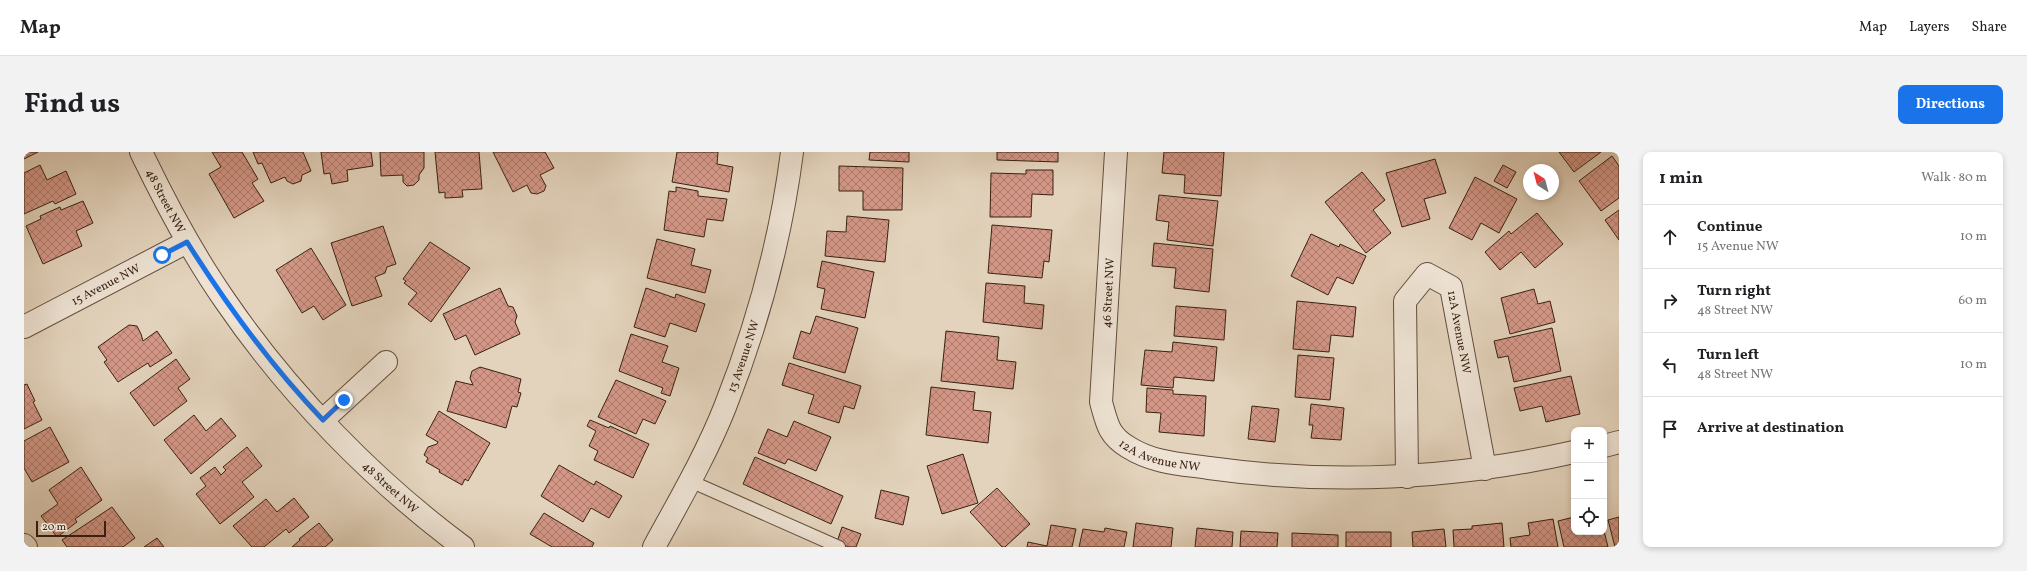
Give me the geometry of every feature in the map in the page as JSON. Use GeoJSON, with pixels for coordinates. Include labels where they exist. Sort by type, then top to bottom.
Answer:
{"type":"FeatureCollection","features":[{"type":"Feature","properties":{"kind":"street","name":"48 Street NW"},"geometry":{"type":"LineString","coordinates":[[141,152],[187,242],[226,302],[250,335],[298,394],[402,498],[464,547]]}},
{"type":"Feature","properties":{"kind":"street","name":"13 Avenue NW"},"geometry":{"type":"LineString","coordinates":[[654,547],[690,481],[725,406],[751,332],[777,238],[792,152]]}},
{"type":"Feature","properties":{"kind":"street","name":"46 Street NW"},"geometry":{"type":"LineString","coordinates":[[1110,432],[1101,402],[1116,152]]}},
{"type":"Feature","properties":{"kind":"street","name":"15 Avenue NW"},"geometry":{"type":"LineString","coordinates":[[24,327],[187,242]]}},
{"type":"Feature","properties":{"kind":"street","name":"12A Avenue NW"},"geometry":{"type":"LineString","coordinates":[[1407,477],[1405,301],[1427,274],[1451,287],[1485,469]]}},
{"type":"Feature","properties":{"kind":"street"},"geometry":{"type":"LineString","coordinates":[[323,420],[386,362]]}},
{"type":"Feature","properties":{"kind":"street","name":"12A Avenue NW"},"geometry":{"type":"LineString","coordinates":[[1110,432],[1127,447],[1152,460],[1237,472],[1312,477],[1407,477],[1485,469],[1571,453]]}},
{"type":"Feature","properties":{"kind":"street"},"geometry":{"type":"LineString","coordinates":[[1607,445],[1619,442]]}},
{"type":"Feature","properties":{"kind":"lane"},"geometry":{"type":"LineString","coordinates":[[690,481],[839,547]]}},
{"type":"Feature","properties":{"kind":"building"},"geometry":{"type":"Polygon","coordinates":[[[24,152],[38,152],[24,159],[24,152]]]}},
{"type":"Feature","properties":{"kind":"building"},"geometry":{"type":"Polygon","coordinates":[[[212,152],[242,152],[258,179],[252,183],[264,201],[234,218],[209,174],[221,167],[212,152]]]}},
{"type":"Feature","properties":{"kind":"building"},"geometry":{"type":"Polygon","coordinates":[[[253,152],[303,152],[311,171],[302,175],[301,181],[293,184],[287,181],[285,177],[271,183],[262,163],[258,164],[253,152]]]}},
{"type":"Feature","properties":{"kind":"building"},"geometry":{"type":"Polygon","coordinates":[[[321,152],[371,152],[373,166],[347,170],[348,181],[332,184],[330,173],[324,174],[321,152]]]}},
{"type":"Feature","properties":{"kind":"building"},"geometry":{"type":"Polygon","coordinates":[[[380,152],[424,152],[424,168],[419,175],[419,180],[414,185],[407,186],[403,182],[403,175],[381,176],[380,152]]]}},
{"type":"Feature","properties":{"kind":"building"},"geometry":{"type":"Polygon","coordinates":[[[435,152],[479,152],[482,189],[462,190],[463,197],[445,198],[445,192],[439,193],[435,152]]]}},
{"type":"Feature","properties":{"kind":"building"},"geometry":{"type":"Polygon","coordinates":[[[493,152],[545,152],[554,168],[540,175],[546,186],[544,191],[537,194],[531,193],[527,185],[513,192],[493,152]]]}},
{"type":"Feature","properties":{"kind":"building"},"geometry":{"type":"Polygon","coordinates":[[[677,152],[718,152],[717,164],[733,167],[729,192],[672,182],[677,152]]]}},
{"type":"Feature","properties":{"kind":"building"},"geometry":{"type":"Polygon","coordinates":[[[870,152],[909,152],[909,162],[869,160],[870,152]]]}},
{"type":"Feature","properties":{"kind":"building"},"geometry":{"type":"Polygon","coordinates":[[[997,152],[1058,152],[1058,162],[997,160],[997,152]]]}},
{"type":"Feature","properties":{"kind":"building"},"geometry":{"type":"Polygon","coordinates":[[[1164,152],[1224,152],[1221,196],[1184,193],[1185,175],[1162,173],[1164,152]]]}},
{"type":"Feature","properties":{"kind":"building"},"geometry":{"type":"Polygon","coordinates":[[[1559,152],[1601,152],[1574,172],[1559,152]]]}},
{"type":"Feature","properties":{"kind":"building"},"geometry":{"type":"Polygon","coordinates":[[[1612,156],[1619,166],[1619,198],[1601,211],[1579,181],[1612,156]]]}},
{"type":"Feature","properties":{"kind":"building"},"geometry":{"type":"Polygon","coordinates":[[[1435,159],[1446,193],[1424,199],[1430,219],[1402,227],[1386,173],[1435,159]]]}},
{"type":"Feature","properties":{"kind":"building"},"geometry":{"type":"Polygon","coordinates":[[[40,165],[47,180],[66,171],[76,194],[55,204],[53,201],[24,214],[24,173],[40,165]]]}},
{"type":"Feature","properties":{"kind":"building"},"geometry":{"type":"Polygon","coordinates":[[[1503,165],[1516,172],[1507,188],[1494,181],[1503,165]]]}},
{"type":"Feature","properties":{"kind":"building"},"geometry":{"type":"Polygon","coordinates":[[[839,166],[903,168],[902,210],[863,210],[863,191],[839,191],[839,166]]]}},
{"type":"Feature","properties":{"kind":"building"},"geometry":{"type":"Polygon","coordinates":[[[1026,170],[1053,170],[1053,195],[1032,194],[1031,217],[990,217],[991,173],[1026,174],[1026,170]]]}},
{"type":"Feature","properties":{"kind":"building"},"geometry":{"type":"Polygon","coordinates":[[[1362,172],[1385,200],[1373,210],[1391,233],[1366,253],[1325,202],[1362,172]]]}},
{"type":"Feature","properties":{"kind":"building"},"geometry":{"type":"Polygon","coordinates":[[[1475,177],[1517,199],[1499,233],[1481,223],[1472,240],[1449,228],[1475,177]]]}},
{"type":"Feature","properties":{"kind":"building"},"geometry":{"type":"Polygon","coordinates":[[[676,187],[698,191],[698,196],[727,199],[723,221],[707,219],[704,237],[664,230],[669,191],[676,192],[676,187]]]}},
{"type":"Feature","properties":{"kind":"building"},"geometry":{"type":"Polygon","coordinates":[[[1159,195],[1218,201],[1213,246],[1167,240],[1169,222],[1156,220],[1159,195]]]}},
{"type":"Feature","properties":{"kind":"building"},"geometry":{"type":"Polygon","coordinates":[[[83,201],[93,223],[76,231],[82,246],[43,264],[26,226],[41,219],[40,216],[60,207],[61,210],[83,201]]]}},
{"type":"Feature","properties":{"kind":"building"},"geometry":{"type":"Polygon","coordinates":[[[1619,210],[1619,240],[1605,220],[1619,210]]]}},
{"type":"Feature","properties":{"kind":"building"},"geometry":{"type":"Polygon","coordinates":[[[1537,213],[1563,244],[1535,268],[1521,252],[1500,270],[1485,252],[1509,231],[1511,234],[1537,213]]]}},
{"type":"Feature","properties":{"kind":"building"},"geometry":{"type":"Polygon","coordinates":[[[847,216],[889,220],[885,262],[825,256],[827,231],[846,232],[847,216]]]}},
{"type":"Feature","properties":{"kind":"building"},"geometry":{"type":"Polygon","coordinates":[[[992,225],[1052,230],[1049,262],[1044,261],[1042,278],[988,273],[992,225]]]}},
{"type":"Feature","properties":{"kind":"building"},"geometry":{"type":"Polygon","coordinates":[[[383,226],[396,264],[387,267],[385,273],[375,277],[382,296],[352,306],[331,243],[383,226]]]}},
{"type":"Feature","properties":{"kind":"building"},"geometry":{"type":"Polygon","coordinates":[[[1311,234],[1339,247],[1340,244],[1366,256],[1353,284],[1337,277],[1328,295],[1291,276],[1311,234]]]}},
{"type":"Feature","properties":{"kind":"building"},"geometry":{"type":"Polygon","coordinates":[[[657,239],[695,249],[691,265],[711,270],[705,293],[647,278],[657,239]]]}},
{"type":"Feature","properties":{"kind":"building"},"geometry":{"type":"Polygon","coordinates":[[[430,242],[470,268],[431,322],[408,304],[417,293],[404,283],[406,281],[403,279],[430,242]]]}},
{"type":"Feature","properties":{"kind":"building"},"geometry":{"type":"Polygon","coordinates":[[[1154,243],[1213,249],[1209,292],[1174,288],[1176,268],[1152,266],[1154,243]]]}},
{"type":"Feature","properties":{"kind":"building"},"geometry":{"type":"Polygon","coordinates":[[[311,248],[346,305],[323,320],[314,306],[302,313],[276,270],[311,248]]]}},
{"type":"Feature","properties":{"kind":"building"},"geometry":{"type":"Polygon","coordinates":[[[822,261],[874,272],[865,318],[821,309],[825,289],[817,287],[822,261]]]}},
{"type":"Feature","properties":{"kind":"building"},"geometry":{"type":"Polygon","coordinates":[[[986,283],[1025,286],[1024,303],[1044,305],[1042,329],[983,322],[986,283]]]}},
{"type":"Feature","properties":{"kind":"building"},"geometry":{"type":"Polygon","coordinates":[[[500,288],[508,306],[513,307],[517,316],[515,322],[520,334],[475,355],[466,335],[455,340],[443,314],[500,288]]]}},
{"type":"Feature","properties":{"kind":"building"},"geometry":{"type":"Polygon","coordinates":[[[646,288],[675,298],[676,294],[705,304],[696,332],[670,323],[665,337],[634,327],[646,288]]]}},
{"type":"Feature","properties":{"kind":"building"},"geometry":{"type":"Polygon","coordinates":[[[1534,289],[1538,304],[1550,301],[1555,322],[1510,334],[1501,298],[1534,289]]]}},
{"type":"Feature","properties":{"kind":"building"},"geometry":{"type":"Polygon","coordinates":[[[1297,301],[1356,307],[1353,337],[1331,335],[1329,352],[1293,349],[1297,301]]]}},
{"type":"Feature","properties":{"kind":"building"},"geometry":{"type":"Polygon","coordinates":[[[1176,306],[1226,310],[1224,340],[1174,336],[1176,306]]]}},
{"type":"Feature","properties":{"kind":"building"},"geometry":{"type":"Polygon","coordinates":[[[816,316],[858,328],[845,373],[793,358],[801,331],[810,334],[816,316]]]}},
{"type":"Feature","properties":{"kind":"building"},"geometry":{"type":"Polygon","coordinates":[[[129,325],[137,326],[143,341],[157,331],[172,353],[150,367],[148,363],[118,382],[104,362],[107,360],[98,347],[129,325]]]}},
{"type":"Feature","properties":{"kind":"building"},"geometry":{"type":"Polygon","coordinates":[[[1552,328],[1561,371],[1514,382],[1508,356],[1498,358],[1494,341],[1552,328]]]}},
{"type":"Feature","properties":{"kind":"building"},"geometry":{"type":"Polygon","coordinates":[[[946,331],[999,337],[997,360],[1016,362],[1013,389],[941,381],[946,331]]]}},
{"type":"Feature","properties":{"kind":"building"},"geometry":{"type":"Polygon","coordinates":[[[631,334],[668,346],[662,362],[679,368],[670,396],[661,393],[663,388],[619,371],[631,334]]]}},
{"type":"Feature","properties":{"kind":"building"},"geometry":{"type":"Polygon","coordinates":[[[1173,342],[1217,347],[1214,381],[1174,377],[1173,388],[1141,385],[1145,350],[1172,352],[1173,342]]]}},
{"type":"Feature","properties":{"kind":"building"},"geometry":{"type":"Polygon","coordinates":[[[1298,355],[1334,358],[1330,400],[1295,397],[1298,355]]]}},
{"type":"Feature","properties":{"kind":"building"},"geometry":{"type":"Polygon","coordinates":[[[176,359],[190,379],[178,388],[187,401],[154,426],[130,393],[176,359]]]}},
{"type":"Feature","properties":{"kind":"building"},"geometry":{"type":"Polygon","coordinates":[[[789,363],[861,386],[854,409],[844,406],[839,423],[808,413],[814,395],[782,385],[789,363]]]}},
{"type":"Feature","properties":{"kind":"building"},"geometry":{"type":"Polygon","coordinates":[[[480,367],[521,379],[518,392],[521,393],[517,407],[512,406],[506,428],[447,411],[456,381],[473,385],[470,378],[472,371],[480,367]]]}},
{"type":"Feature","properties":{"kind":"building"},"geometry":{"type":"Polygon","coordinates":[[[1571,376],[1580,414],[1546,422],[1542,406],[1520,411],[1514,388],[1571,376]]]}},
{"type":"Feature","properties":{"kind":"building"},"geometry":{"type":"Polygon","coordinates":[[[616,380],[666,401],[655,424],[643,419],[636,434],[598,417],[616,380]]]}},
{"type":"Feature","properties":{"kind":"building"},"geometry":{"type":"Polygon","coordinates":[[[27,384],[35,401],[33,402],[42,420],[24,429],[24,385],[27,384]]]}},
{"type":"Feature","properties":{"kind":"building"},"geometry":{"type":"Polygon","coordinates":[[[931,387],[975,392],[973,410],[991,412],[988,443],[926,435],[931,387]]]}},
{"type":"Feature","properties":{"kind":"building"},"geometry":{"type":"Polygon","coordinates":[[[1147,388],[1173,390],[1173,394],[1206,396],[1204,436],[1159,432],[1161,413],[1146,412],[1147,388]]]}},
{"type":"Feature","properties":{"kind":"building"},"geometry":{"type":"Polygon","coordinates":[[[1311,404],[1344,408],[1341,440],[1311,438],[1313,425],[1309,425],[1311,404]]]}},
{"type":"Feature","properties":{"kind":"building"},"geometry":{"type":"Polygon","coordinates":[[[1252,406],[1279,409],[1275,442],[1248,439],[1252,406]]]}},
{"type":"Feature","properties":{"kind":"building"},"geometry":{"type":"Polygon","coordinates":[[[439,411],[490,443],[468,481],[465,479],[462,485],[439,472],[440,470],[426,462],[428,458],[424,455],[428,447],[437,444],[438,442],[426,435],[439,411]]]}},
{"type":"Feature","properties":{"kind":"building"},"geometry":{"type":"Polygon","coordinates":[[[194,415],[206,431],[221,418],[236,436],[191,474],[164,440],[194,415]]]}},
{"type":"Feature","properties":{"kind":"building"},"geometry":{"type":"Polygon","coordinates":[[[590,420],[609,428],[610,426],[649,444],[633,478],[594,460],[598,451],[589,446],[596,431],[587,426],[590,420]]]}},
{"type":"Feature","properties":{"kind":"building"},"geometry":{"type":"Polygon","coordinates":[[[794,421],[831,437],[816,471],[788,459],[785,464],[758,453],[768,429],[787,437],[794,421]]]}},
{"type":"Feature","properties":{"kind":"building"},"geometry":{"type":"Polygon","coordinates":[[[50,427],[69,462],[32,482],[24,468],[24,441],[50,427]]]}},
{"type":"Feature","properties":{"kind":"building"},"geometry":{"type":"Polygon","coordinates":[[[247,447],[262,466],[242,482],[254,497],[220,524],[196,494],[206,486],[200,478],[215,467],[221,475],[226,470],[223,467],[247,447]]]}},
{"type":"Feature","properties":{"kind":"building"},"geometry":{"type":"Polygon","coordinates":[[[963,454],[978,503],[942,514],[927,466],[963,454]]]}},
{"type":"Feature","properties":{"kind":"building"},"geometry":{"type":"Polygon","coordinates":[[[755,457],[843,496],[831,524],[743,484],[755,457]]]}},
{"type":"Feature","properties":{"kind":"building"},"geometry":{"type":"Polygon","coordinates":[[[559,465],[594,485],[596,481],[622,496],[609,518],[591,508],[583,522],[541,496],[559,465]]]}},
{"type":"Feature","properties":{"kind":"building"},"geometry":{"type":"Polygon","coordinates":[[[81,467],[102,500],[75,519],[77,522],[57,537],[41,516],[58,504],[49,490],[81,467]]]}},
{"type":"Feature","properties":{"kind":"building"},"geometry":{"type":"Polygon","coordinates":[[[997,488],[1030,524],[1005,547],[1002,547],[970,512],[997,488]]]}},
{"type":"Feature","properties":{"kind":"building"},"geometry":{"type":"Polygon","coordinates":[[[881,490],[909,497],[903,525],[875,518],[881,490]]]}},
{"type":"Feature","properties":{"kind":"building"},"geometry":{"type":"Polygon","coordinates":[[[294,498],[309,517],[289,533],[286,529],[264,547],[252,547],[233,526],[266,499],[277,512],[294,498]]]}},
{"type":"Feature","properties":{"kind":"building"},"geometry":{"type":"Polygon","coordinates":[[[112,507],[135,538],[123,547],[67,547],[62,540],[112,507]]]}},
{"type":"Feature","properties":{"kind":"building"},"geometry":{"type":"Polygon","coordinates":[[[544,513],[594,543],[592,547],[552,547],[530,534],[544,513]]]}},
{"type":"Feature","properties":{"kind":"building"},"geometry":{"type":"Polygon","coordinates":[[[1619,517],[1619,547],[1615,547],[1608,520],[1619,517]]]}},
{"type":"Feature","properties":{"kind":"building"},"geometry":{"type":"Polygon","coordinates":[[[1571,518],[1571,535],[1605,535],[1608,547],[1564,547],[1558,521],[1571,518]]]}},
{"type":"Feature","properties":{"kind":"building"},"geometry":{"type":"Polygon","coordinates":[[[1553,519],[1558,547],[1511,547],[1510,538],[1530,535],[1528,523],[1553,519]]]}},
{"type":"Feature","properties":{"kind":"building"},"geometry":{"type":"Polygon","coordinates":[[[319,523],[333,540],[325,547],[292,547],[300,540],[299,539],[319,523]]]}},
{"type":"Feature","properties":{"kind":"building"},"geometry":{"type":"Polygon","coordinates":[[[1136,523],[1173,528],[1171,547],[1133,547],[1136,523]]]}},
{"type":"Feature","properties":{"kind":"building"},"geometry":{"type":"Polygon","coordinates":[[[1502,523],[1504,547],[1454,547],[1453,530],[1472,529],[1472,526],[1502,523]]]}},
{"type":"Feature","properties":{"kind":"building"},"geometry":{"type":"Polygon","coordinates":[[[1051,525],[1076,529],[1072,547],[1027,547],[1028,542],[1047,546],[1051,525]]]}},
{"type":"Feature","properties":{"kind":"building"},"geometry":{"type":"Polygon","coordinates":[[[842,527],[861,534],[856,547],[849,547],[837,542],[842,527]]]}},
{"type":"Feature","properties":{"kind":"building"},"geometry":{"type":"Polygon","coordinates":[[[1105,528],[1127,532],[1124,547],[1079,547],[1083,529],[1104,532],[1105,528]]]}},
{"type":"Feature","properties":{"kind":"building"},"geometry":{"type":"Polygon","coordinates":[[[1197,528],[1233,532],[1232,547],[1195,547],[1197,528]]]}},
{"type":"Feature","properties":{"kind":"building"},"geometry":{"type":"Polygon","coordinates":[[[1444,529],[1446,547],[1413,547],[1412,532],[1444,529]]]}},
{"type":"Feature","properties":{"kind":"building"},"geometry":{"type":"Polygon","coordinates":[[[1241,531],[1278,533],[1277,547],[1240,547],[1241,531]]]}},
{"type":"Feature","properties":{"kind":"building"},"geometry":{"type":"Polygon","coordinates":[[[1346,532],[1391,532],[1391,547],[1346,547],[1346,532]]]}},
{"type":"Feature","properties":{"kind":"building"},"geometry":{"type":"Polygon","coordinates":[[[1292,533],[1338,535],[1338,547],[1292,547],[1292,533]]]}},
{"type":"Feature","properties":{"kind":"building"},"geometry":{"type":"Polygon","coordinates":[[[157,538],[164,547],[144,547],[157,538]]]}},
{"type":"Feature","properties":{"kind":"route"},"geometry":{"type":"LineString","coordinates":[[162,255],[187,242],[226,302],[250,335],[298,394],[323,420],[344,400]]}}]}
